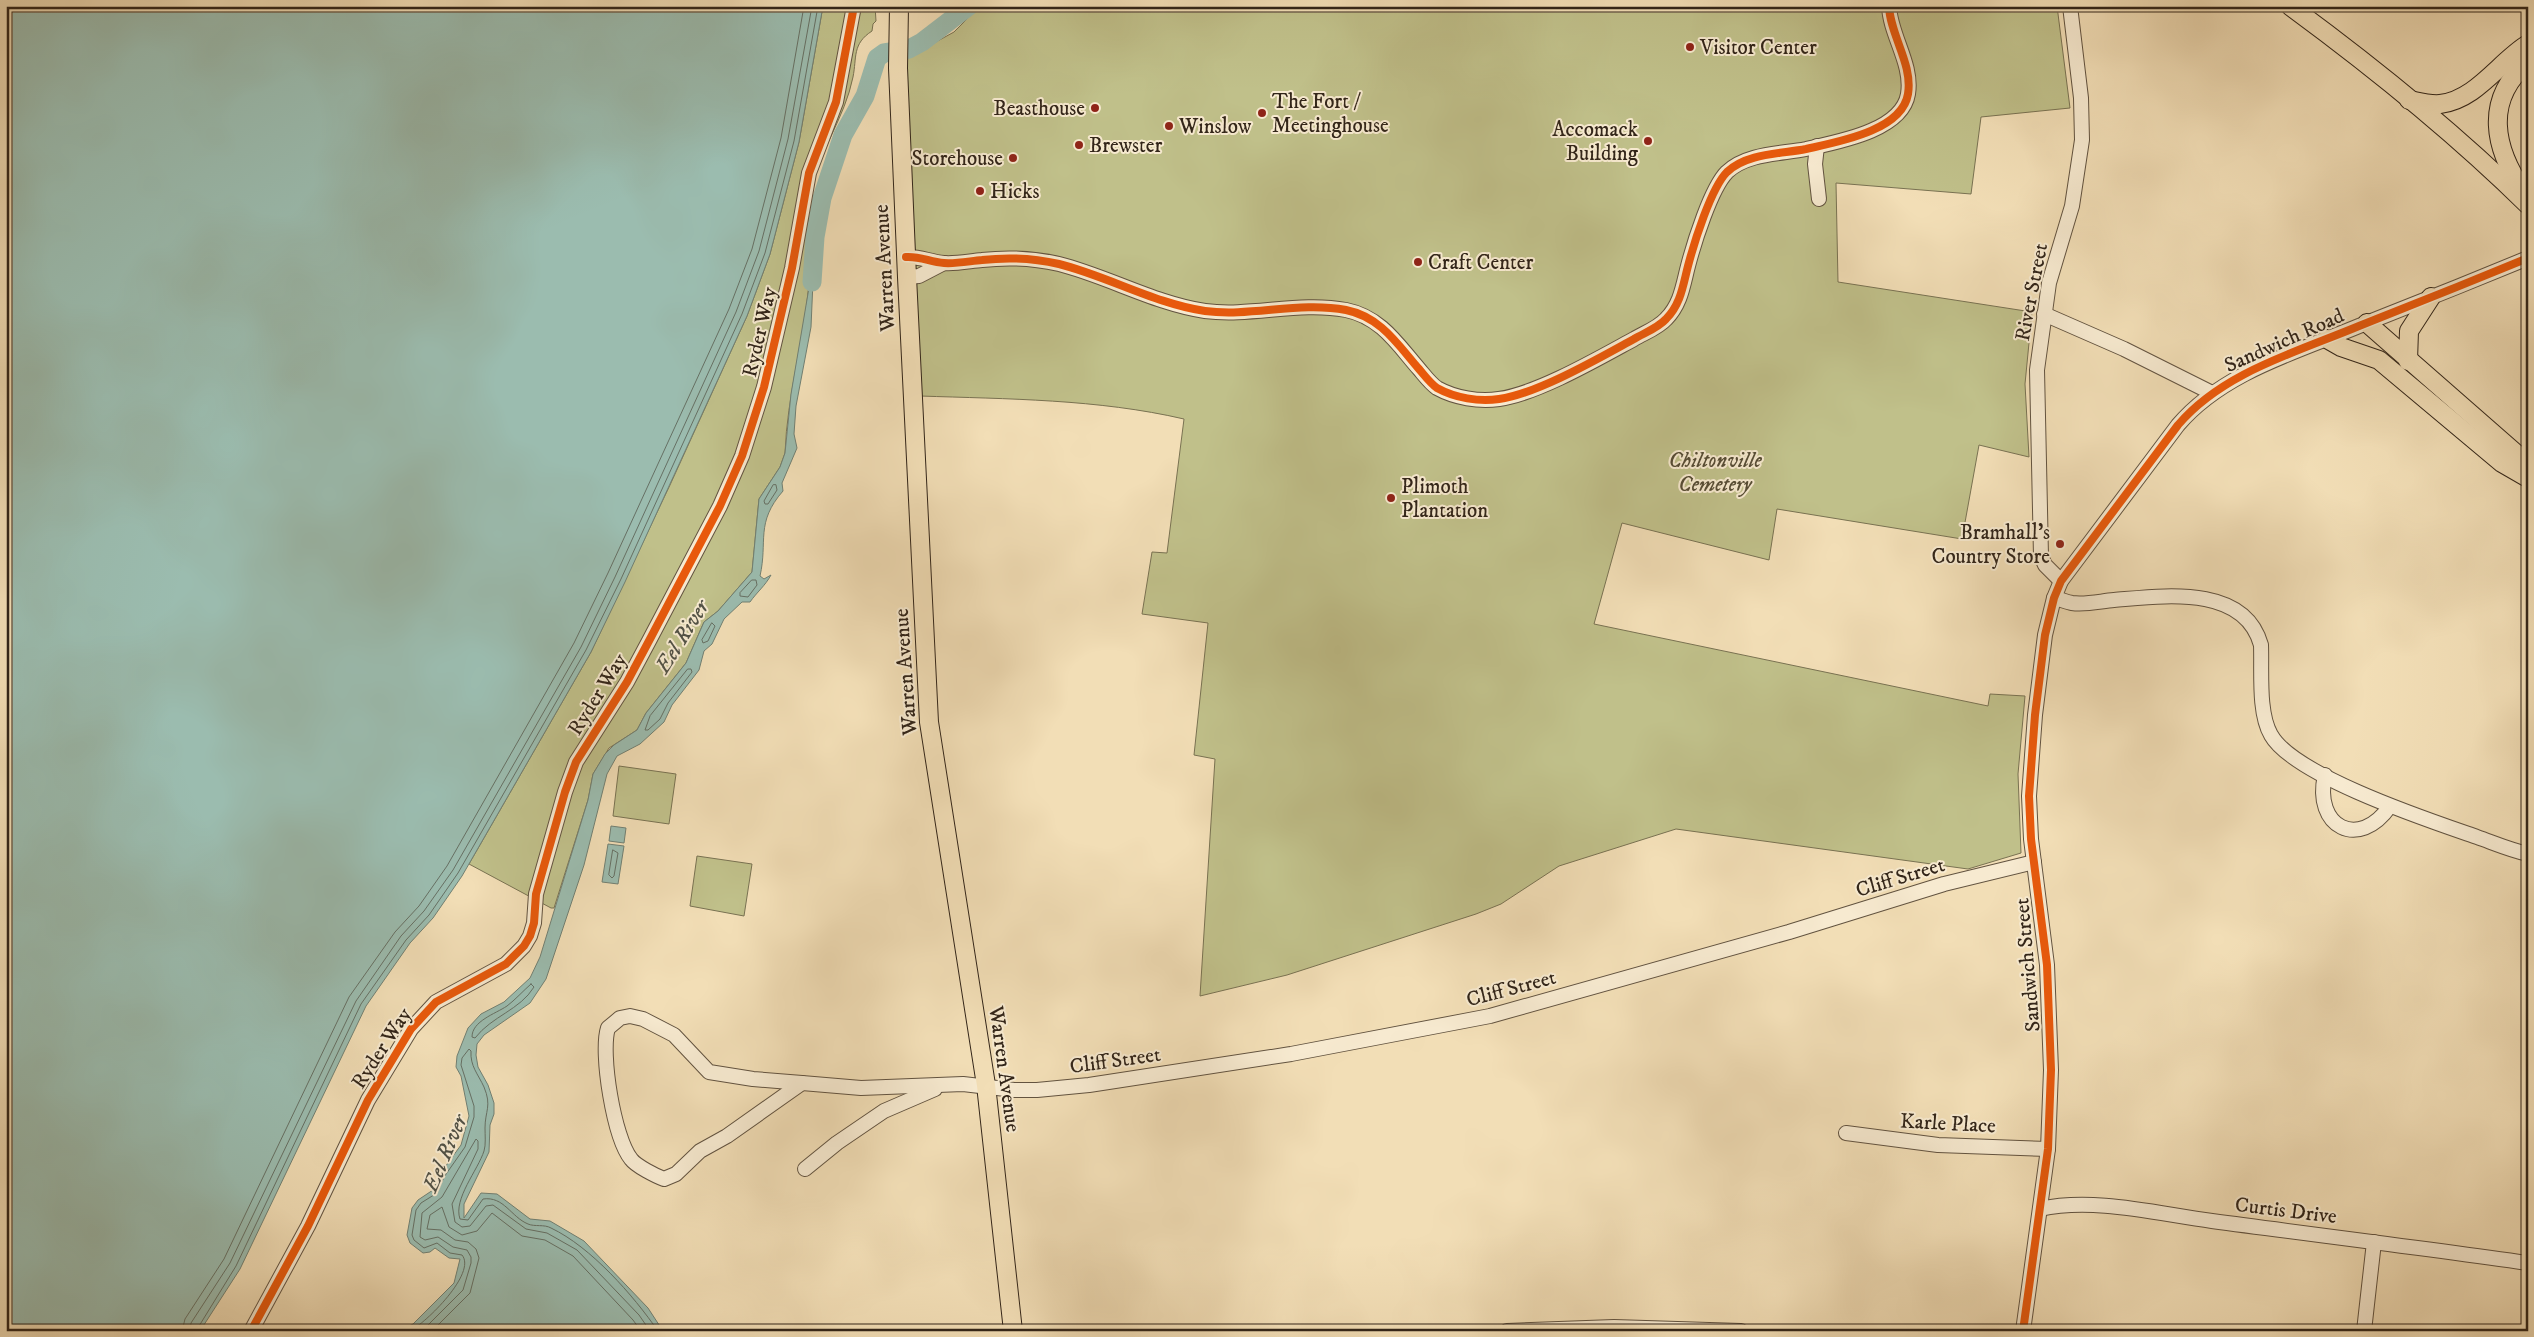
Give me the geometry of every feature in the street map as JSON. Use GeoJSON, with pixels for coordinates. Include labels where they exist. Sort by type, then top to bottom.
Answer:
{"type":"FeatureCollection","features":[{"type":"Feature","properties":{"kind":"main road","name":"Warren Avenue"},"geometry":{"type":"LineString","coordinates":[[899,6],[898,68],[929,722],[986,1085],[1013,1331]]}},
{"type":"Feature","properties":{"kind":"main road"},"geometry":{"type":"LineString","coordinates":[[2290,6],[2344,46],[2409,100],[2528,205]]}},
{"type":"Feature","properties":{"kind":"main road"},"geometry":{"type":"LineString","coordinates":[[2409,100],[2438,104],[2456,99],[2484,81],[2528,44]]}},
{"type":"Feature","properties":{"kind":"main road"},"geometry":{"type":"LineString","coordinates":[[2528,62],[2508,86],[2501,103],[2497,121],[2504,159],[2528,198]]}},
{"type":"Feature","properties":{"kind":"main road"},"geometry":{"type":"LineString","coordinates":[[2408,361],[2409,331],[2431,297]]}},
{"type":"Feature","properties":{"kind":"main road"},"geometry":{"type":"LineString","coordinates":[[2363,325],[2379,360]]}},
{"type":"Feature","properties":{"kind":"main road"},"geometry":{"type":"LineString","coordinates":[[2363,325],[2528,464]]}},
{"type":"Feature","properties":{"kind":"main road"},"geometry":{"type":"LineString","coordinates":[[2327,340],[2341,347],[2379,360],[2502,463],[2528,478]]}},
{"type":"Feature","properties":{"kind":"street","name":"Ryder Way"},"geometry":{"type":"LineString","coordinates":[[251,1331],[308,1226],[368,1100],[411,1029],[436,1002],[506,964],[524,946],[530,936],[534,924],[536,894],[565,792],[576,762],[627,682],[720,506],[742,456],[764,387],[792,268],[809,173],[836,102],[854,6]]}},
{"type":"Feature","properties":{"kind":"street"},"geometry":{"type":"LineString","coordinates":[[906,257],[918,256],[944,263],[1006,258],[1039,260],[1073,268],[1202,310],[1234,312],[1303,306],[1350,311],[1371,319],[1382,326],[1435,386],[1468,398],[1502,399],[1524,393],[1620,346],[1658,325],[1672,313],[1681,296],[1692,252],[1714,193],[1727,172],[1740,163],[1817,146],[1882,127],[1895,116],[1906,102],[1908,79],[1889,6]]}},
{"type":"Feature","properties":{"kind":"street","name":"River Street"},"geometry":{"type":"LineString","coordinates":[[2061,581],[2045,565],[2041,556],[2037,370],[2050,278],[2072,206],[2082,149],[2081,98],[2070,6]]}},
{"type":"Feature","properties":{"kind":"street"},"geometry":{"type":"LineString","coordinates":[[1817,146],[1815,164],[1819,199]]}},
{"type":"Feature","properties":{"kind":"street","name":"Sandwich Road"},"geometry":{"type":"LineString","coordinates":[[2054,598],[2061,581],[2178,425],[2212,393],[2252,371],[2528,258]]}},
{"type":"Feature","properties":{"kind":"street"},"geometry":{"type":"LineString","coordinates":[[907,277],[919,276],[944,263]]}},
{"type":"Feature","properties":{"kind":"street"},"geometry":{"type":"LineString","coordinates":[[2044,314],[2212,393]]}},
{"type":"Feature","properties":{"kind":"street"},"geometry":{"type":"LineString","coordinates":[[2054,598],[2078,603],[2139,598],[2190,598],[2208,599],[2232,606],[2251,624],[2258,634],[2261,645],[2266,724],[2272,737],[2282,749],[2325,775],[2390,806],[2528,854]]}},
{"type":"Feature","properties":{"kind":"street","name":"Sandwich Street"},"geometry":{"type":"LineString","coordinates":[[2023,1331],[2048,1149],[2052,1070],[2050,1004],[2029,805],[2031,762],[2043,649],[2054,598]]}},
{"type":"Feature","properties":{"kind":"street"},"geometry":{"type":"LineString","coordinates":[[2325,775],[2322,800],[2328,815],[2337,825],[2354,830],[2366,828],[2380,821],[2390,806]]}},
{"type":"Feature","properties":{"kind":"street","name":"Cliff Street"},"geometry":{"type":"LineString","coordinates":[[802,1083],[728,1136],[700,1150],[676,1174],[664,1179],[637,1165],[628,1154],[622,1142],[606,1072],[606,1033],[612,1024],[620,1018],[643,1019],[680,1040],[709,1072],[753,1080],[802,1083],[861,1088],[986,1085],[1014,1090],[1089,1085],[1291,1054],[1468,1021],[1789,932],[1944,884],[2034,862]]}},
{"type":"Feature","properties":{"kind":"street"},"geometry":{"type":"LineString","coordinates":[[805,1169],[837,1143],[884,1111],[942,1085]]}},
{"type":"Feature","properties":{"kind":"street","name":"Karle Place"},"geometry":{"type":"LineString","coordinates":[[1846,1134],[1938,1145],[2048,1149]]}},
{"type":"Feature","properties":{"kind":"street","name":"Curtis Drive"},"geometry":{"type":"LineString","coordinates":[[2040,1209],[2056,1205],[2087,1205],[2157,1212],[2528,1263]]}},
{"type":"Feature","properties":{"kind":"street"},"geometry":{"type":"LineString","coordinates":[[2364,1331],[2374,1242]]}},
{"type":"Feature","properties":{"kind":"street"},"geometry":{"type":"LineString","coordinates":[[1508,1331],[1614,1327],[1741,1331]]}},
{"type":"Feature","properties":{"kind":"green space"},"geometry":{"type":"Polygon","coordinates":[[[823,6],[875,6],[876,21],[873,24],[872,31],[861,41],[856,51],[849,92],[819,164],[810,194],[808,216],[811,269],[807,305],[789,410],[785,453],[780,467],[759,499],[752,572],[718,611],[704,622],[686,663],[646,713],[637,730],[609,748],[593,774],[588,800],[554,908],[551,908],[469,864],[591,652],[747,316],[770,254],[799,142],[823,6]]]}},
{"type":"Feature","properties":{"kind":"green space","name":"Plimoth Plantation"},"geometry":{"type":"Polygon","coordinates":[[[969,6],[2057,6],[2070,108],[1981,117],[1971,194],[1836,183],[1838,282],[2032,312],[2025,384],[2029,457],[1979,445],[1962,539],[1777,509],[1769,560],[1622,523],[1594,624],[1988,706],[1990,694],[2025,696],[2018,774],[2021,853],[1968,869],[1676,829],[1559,866],[1501,904],[1476,914],[1287,975],[1200,996],[1215,759],[1194,755],[1208,623],[1142,614],[1152,552],[1167,553],[1184,419],[1119,407],[1052,401],[920,396],[905,59],[954,32],[975,11],[969,6]]]}},
{"type":"Feature","properties":{"kind":"green space"},"geometry":{"type":"Polygon","coordinates":[[[619,766],[676,774],[669,824],[613,816],[619,766]]]}},
{"type":"Feature","properties":{"kind":"green space"},"geometry":{"type":"Polygon","coordinates":[[[697,856],[752,864],[744,916],[690,906],[697,856]]]}},
{"type":"Feature","properties":{"kind":"water"},"geometry":{"type":"Polygon","coordinates":[[[6,6],[823,6],[799,142],[770,254],[747,316],[625,582],[591,652],[462,876],[433,918],[410,943],[366,1006],[240,1269],[200,1331],[6,1331],[6,6]]]}},
{"type":"Feature","properties":{"kind":"water"},"geometry":{"type":"Polygon","coordinates":[[[814,258],[811,327],[796,406],[794,434],[797,448],[782,483],[783,491],[774,502],[764,532],[760,576],[764,579],[771,575],[750,602],[742,602],[724,619],[712,644],[704,651],[699,670],[672,705],[664,722],[640,744],[617,756],[607,774],[584,865],[546,979],[530,1003],[484,1035],[477,1044],[478,1067],[488,1085],[494,1103],[494,1114],[490,1125],[489,1152],[464,1204],[464,1218],[481,1193],[497,1194],[530,1219],[550,1221],[584,1241],[648,1308],[663,1331],[399,1331],[413,1324],[454,1283],[460,1259],[449,1258],[435,1248],[430,1252],[423,1253],[410,1243],[407,1235],[412,1208],[418,1200],[433,1190],[440,1174],[461,1145],[469,1116],[461,1076],[456,1067],[457,1056],[468,1028],[481,1014],[504,1002],[530,978],[540,957],[588,800],[593,774],[605,754],[614,745],[637,730],[646,713],[686,663],[704,622],[718,611],[752,572],[759,499],[780,467],[785,453],[791,394],[814,258]]]}},
{"type":"Feature","properties":{"kind":"water"},"geometry":{"type":"Polygon","coordinates":[[[611,826],[626,828],[624,843],[609,841],[611,826]]]}},
{"type":"Feature","properties":{"kind":"water"},"geometry":{"type":"Polygon","coordinates":[[[608,844],[624,846],[618,884],[602,882],[608,844]]]}},
{"type":"Feature","properties":{"kind":"waterway","name":"Eel River"},"geometry":{"type":"LineString","coordinates":[[812,282],[815,237],[822,198],[843,135],[865,96],[877,58],[884,53],[909,49],[922,42],[969,6]]}},
{"type":"Feature","properties":{"kind":"cycle path"},"geometry":{"type":"LineString","coordinates":[[251,1331],[308,1226],[368,1100],[411,1029],[436,1002],[506,964],[524,946],[530,936],[534,923],[536,894],[565,792],[576,762],[627,682],[720,506],[742,456],[764,387],[792,268],[809,173],[836,102],[854,6]]}},
{"type":"Feature","properties":{"kind":"cycle path"},"geometry":{"type":"LineString","coordinates":[[906,257],[949,263],[1011,258],[1049,262],[1095,275],[1168,302],[1205,311],[1240,312],[1311,307],[1346,310],[1379,325],[1437,388],[1459,397],[1475,399],[1491,400],[1514,396],[1549,383],[1586,365],[1655,328],[1666,319],[1675,307],[1681,294],[1694,244],[1709,203],[1721,180],[1735,166],[1744,161],[1765,155],[1834,143],[1866,133],[1894,117],[1903,107],[1908,94],[1909,83],[1890,17],[1889,6]]}},
{"type":"Feature","properties":{"kind":"cycle path"},"geometry":{"type":"LineString","coordinates":[[2023,1331],[2048,1149],[2051,1070],[2047,965],[2031,839],[2029,796],[2035,715],[2045,635],[2054,598],[2061,581],[2178,425],[2196,407],[2217,391],[2262,365],[2528,258]]}},
{"type":"Feature","properties":{"kind":"place","name":"Visitor Center"},"geometry":{"type":"Point","coordinates":[1690,47]}},
{"type":"Feature","properties":{"kind":"place","name":"Beasthouse"},"geometry":{"type":"Point","coordinates":[1095,108]}},
{"type":"Feature","properties":{"kind":"place","name":"The Fort / Meetinghouse"},"geometry":{"type":"Point","coordinates":[1262,113]}},
{"type":"Feature","properties":{"kind":"place","name":"Winslow"},"geometry":{"type":"Point","coordinates":[1169,126]}},
{"type":"Feature","properties":{"kind":"place","name":"Accomack Building"},"geometry":{"type":"Point","coordinates":[1648,141]}},
{"type":"Feature","properties":{"kind":"place","name":"Brewster"},"geometry":{"type":"Point","coordinates":[1079,145]}},
{"type":"Feature","properties":{"kind":"place","name":"Storehouse"},"geometry":{"type":"Point","coordinates":[1013,158]}},
{"type":"Feature","properties":{"kind":"place","name":"Hicks"},"geometry":{"type":"Point","coordinates":[980,191]}},
{"type":"Feature","properties":{"kind":"place","name":"Craft Center"},"geometry":{"type":"Point","coordinates":[1418,262]}},
{"type":"Feature","properties":{"kind":"place","name":"Plimoth Plantation"},"geometry":{"type":"Point","coordinates":[1391,498]}},
{"type":"Feature","properties":{"kind":"place","name":"Bramhall’s Country Store"},"geometry":{"type":"Point","coordinates":[2060,544]}},
{"type":"Feature","properties":{"kind":"park label","name":"Chiltonville Cemetery"},"geometry":{"type":"Point","coordinates":[1715,472]}}]}
